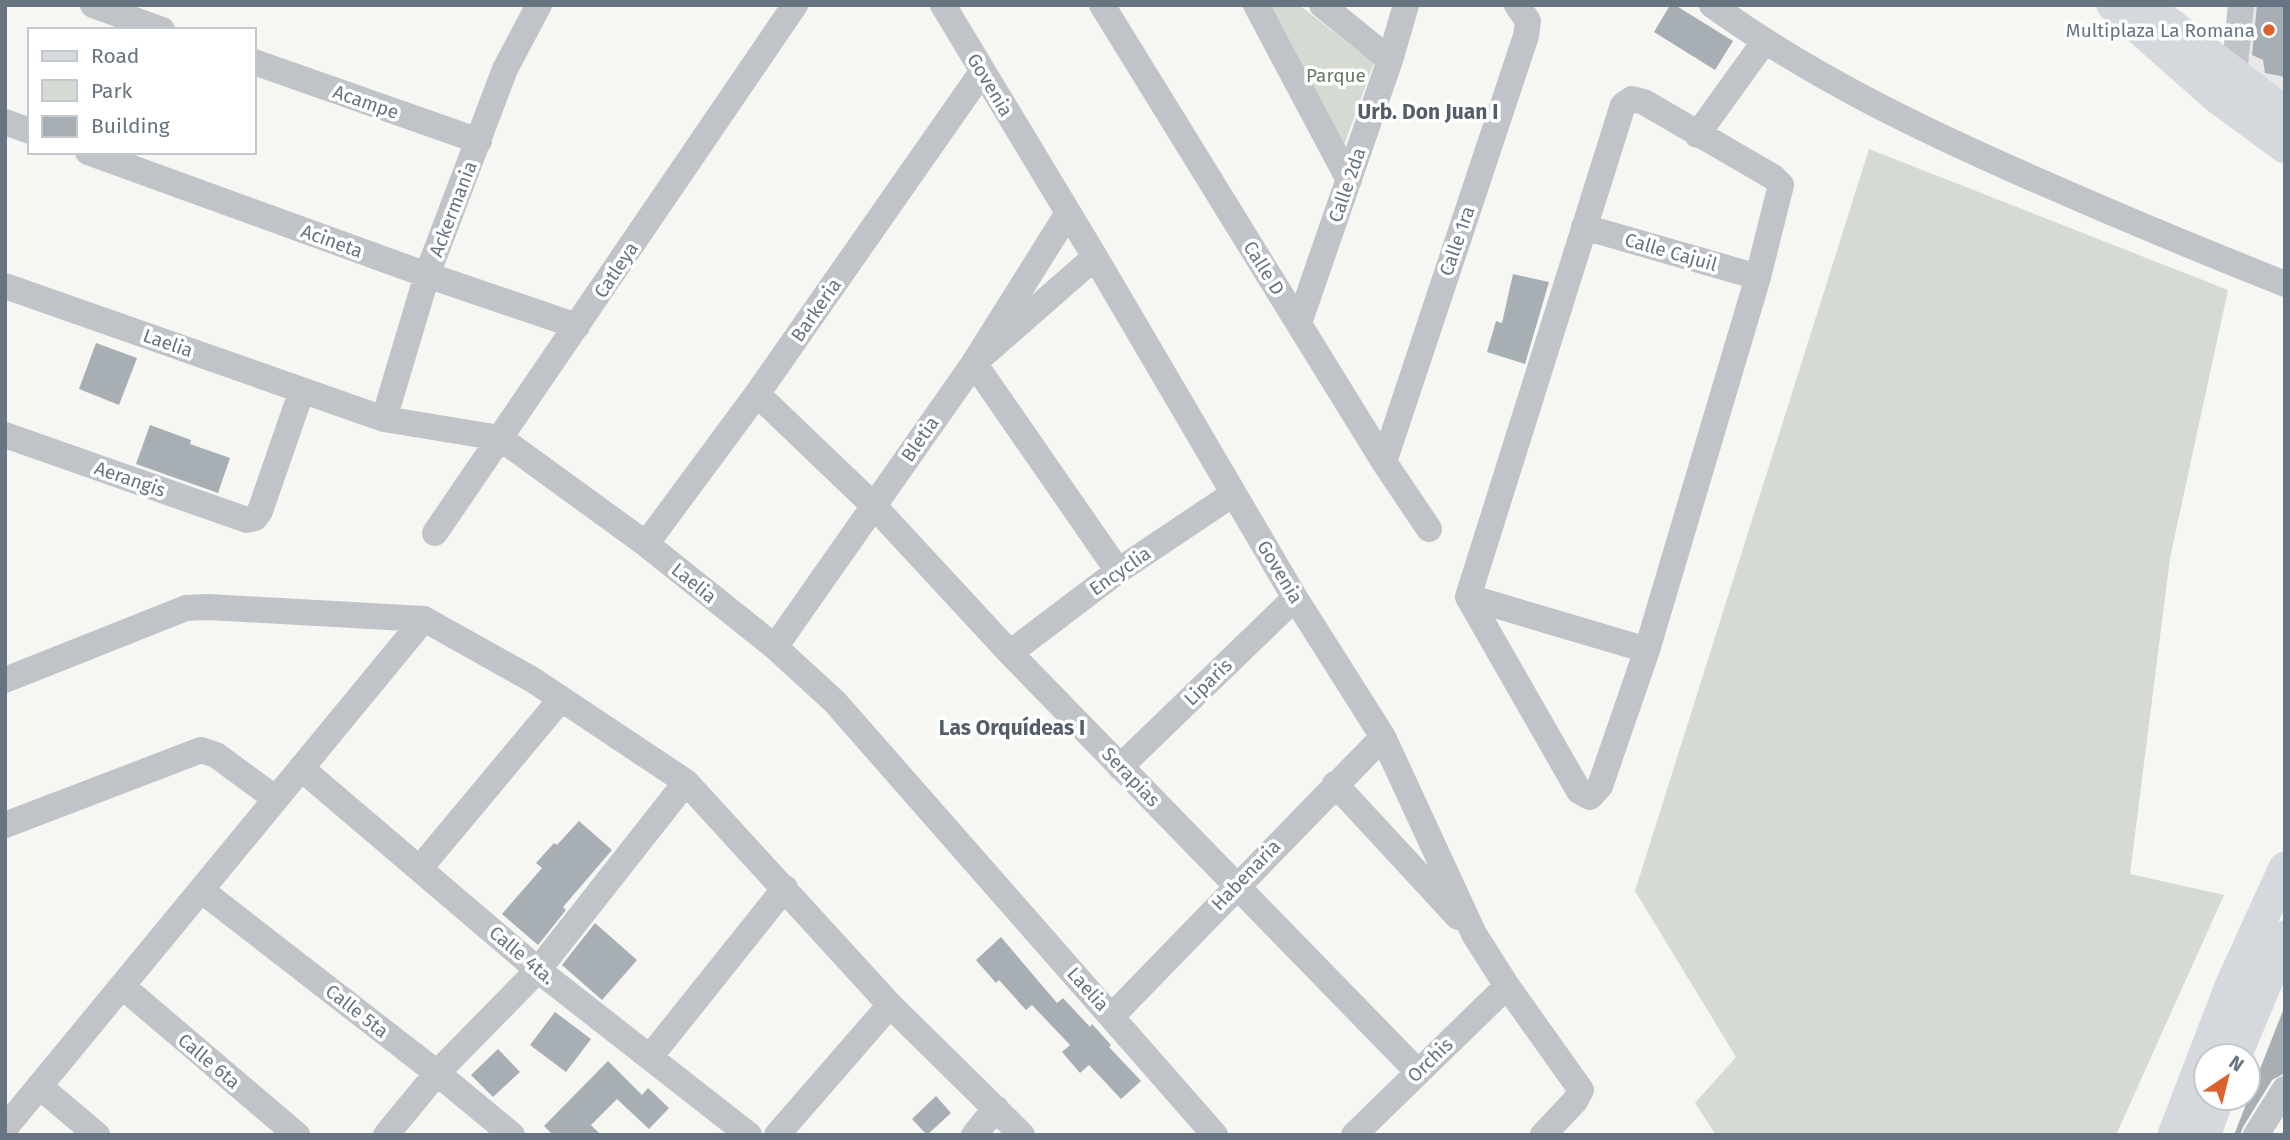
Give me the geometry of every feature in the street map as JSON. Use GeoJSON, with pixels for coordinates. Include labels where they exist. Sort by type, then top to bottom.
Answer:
{"type":"FeatureCollection","features":[{"type":"Feature","properties":{"kind":"main road"},"geometry":{"type":"LineString","coordinates":[[2113,5],[2217,97],[2285,147]]}},
{"type":"Feature","properties":{"kind":"main road"},"geometry":{"type":"LineString","coordinates":[[2154,8],[2234,75],[2285,113]]}},
{"type":"Feature","properties":{"kind":"main road"},"geometry":{"type":"LineString","coordinates":[[2174,1135],[2232,984],[2285,868]]}},
{"type":"Feature","properties":{"kind":"main road"},"geometry":{"type":"LineString","coordinates":[[2241,1042],[2285,937]]}},
{"type":"Feature","properties":{"kind":"main road"},"geometry":{"type":"LineString","coordinates":[[2204,1135],[2213,1112]]}},
{"type":"Feature","properties":{"kind":"street"},"geometry":{"type":"LineString","coordinates":[[93,5],[156,28]]}},
{"type":"Feature","properties":{"kind":"street","name":"Ackermania"},"geometry":{"type":"LineString","coordinates":[[384,419],[427,275],[505,69],[539,5]]}},
{"type":"Feature","properties":{"kind":"street","name":"Catleya"},"geometry":{"type":"LineString","coordinates":[[435,533],[795,5]]}},
{"type":"Feature","properties":{"kind":"street","name":"Govenia"},"geometry":{"type":"LineString","coordinates":[[943,5],[1295,598],[1383,737],[1474,934],[1507,986],[1581,1090],[1575,1101],[1543,1135]]}},
{"type":"Feature","properties":{"kind":"street","name":"Calle D"},"geometry":{"type":"LineString","coordinates":[[1102,5],[1384,462],[1429,529]]}},
{"type":"Feature","properties":{"kind":"street"},"geometry":{"type":"LineString","coordinates":[[1256,5],[1349,180]]}},
{"type":"Feature","properties":{"kind":"street"},"geometry":{"type":"LineString","coordinates":[[1322,5],[1390,60]]}},
{"type":"Feature","properties":{"kind":"street","name":"Calle 2da"},"geometry":{"type":"LineString","coordinates":[[1299,323],[1390,60],[1406,5]]}},
{"type":"Feature","properties":{"kind":"street"},"geometry":{"type":"LineString","coordinates":[[2234,75],[2241,5]]}},
{"type":"Feature","properties":{"kind":"street"},"geometry":{"type":"LineString","coordinates":[[1726,9],[1764,42],[1891,114],[2150,230],[2285,285]]}},
{"type":"Feature","properties":{"kind":"street","name":"Calle 1ra"},"geometry":{"type":"LineString","coordinates":[[1384,462],[1522,49],[1528,28],[1522,13]]}},
{"type":"Feature","properties":{"kind":"street"},"geometry":{"type":"LineString","coordinates":[[1697,135],[1764,42]]}},
{"type":"Feature","properties":{"kind":"street","name":"Acampe"},"geometry":{"type":"LineString","coordinates":[[256,63],[479,141]]}},
{"type":"Feature","properties":{"kind":"street","name":"Barkeria"},"geometry":{"type":"LineString","coordinates":[[646,544],[757,394],[982,72]]}},
{"type":"Feature","properties":{"kind":"street"},"geometry":{"type":"LineString","coordinates":[[1632,99],[1644,102],[1773,177],[1781,185],[1758,277],[1647,650],[1600,786],[1590,797],[1579,791],[1468,597],[1584,227],[1623,106],[1632,99]]}},
{"type":"Feature","properties":{"kind":"street"},"geometry":{"type":"LineString","coordinates":[[5,122],[28,130]]}},
{"type":"Feature","properties":{"kind":"street","name":"Acineta"},"geometry":{"type":"LineString","coordinates":[[94,154],[427,275],[577,326]]}},
{"type":"Feature","properties":{"kind":"street"},"geometry":{"type":"LineString","coordinates":[[1068,213],[974,363],[1118,571]]}},
{"type":"Feature","properties":{"kind":"street","name":"Calle Cajuil"},"geometry":{"type":"LineString","coordinates":[[1584,227],[1758,277]]}},
{"type":"Feature","properties":{"kind":"street","name":"Bletia"},"geometry":{"type":"LineString","coordinates":[[775,647],[974,363],[1095,257]]}},
{"type":"Feature","properties":{"kind":"street","name":"Laelia"},"geometry":{"type":"LineString","coordinates":[[5,286],[384,419],[500,438],[646,544],[775,647],[835,702],[1215,1135]]}},
{"type":"Feature","properties":{"kind":"street","name":"Aerangis"},"geometry":{"type":"LineString","coordinates":[[5,435],[247,520],[255,518],[260,511],[302,390]]}},
{"type":"Feature","properties":{"kind":"street","name":"Serapias"},"geometry":{"type":"LineString","coordinates":[[757,394],[873,505],[1010,653],[1417,1071]]}},
{"type":"Feature","properties":{"kind":"street","name":"Encyclia"},"geometry":{"type":"LineString","coordinates":[[1010,653],[1118,571],[1233,494]]}},
{"type":"Feature","properties":{"kind":"street"},"geometry":{"type":"LineString","coordinates":[[1468,597],[1647,650]]}},
{"type":"Feature","properties":{"kind":"street","name":"Liparis"},"geometry":{"type":"LineString","coordinates":[[1120,766],[1295,598]]}},
{"type":"Feature","properties":{"kind":"street"},"geometry":{"type":"LineString","coordinates":[[5,680],[186,608],[424,619],[533,680],[686,782],[890,1004],[1022,1135]]}},
{"type":"Feature","properties":{"kind":"street"},"geometry":{"type":"LineString","coordinates":[[5,1128],[424,619]]}},
{"type":"Feature","properties":{"kind":"street"},"geometry":{"type":"LineString","coordinates":[[419,868],[561,699]]}},
{"type":"Feature","properties":{"kind":"street","name":"Habenaria"},"geometry":{"type":"LineString","coordinates":[[1112,1016],[1236,885],[1383,737]]}},
{"type":"Feature","properties":{"kind":"street"},"geometry":{"type":"LineString","coordinates":[[5,825],[201,750],[216,755],[276,799]]}},
{"type":"Feature","properties":{"kind":"street","name":"Calle 4ta."},"geometry":{"type":"LineString","coordinates":[[301,768],[538,970],[749,1135]]}},
{"type":"Feature","properties":{"kind":"street"},"geometry":{"type":"LineString","coordinates":[[386,1135],[437,1073],[538,970],[686,782]]}},
{"type":"Feature","properties":{"kind":"street"},"geometry":{"type":"LineString","coordinates":[[1335,784],[1474,934]]}},
{"type":"Feature","properties":{"kind":"street"},"geometry":{"type":"LineString","coordinates":[[650,1057],[785,888]]}},
{"type":"Feature","properties":{"kind":"street","name":"Calle 5ta"},"geometry":{"type":"LineString","coordinates":[[201,890],[437,1073],[512,1135]]}},
{"type":"Feature","properties":{"kind":"street","name":"Calle 6ta"},"geometry":{"type":"LineString","coordinates":[[121,986],[297,1135]]}},
{"type":"Feature","properties":{"kind":"street","name":"Orchis"},"geometry":{"type":"LineString","coordinates":[[1354,1135],[1507,986]]}},
{"type":"Feature","properties":{"kind":"street"},"geometry":{"type":"LineString","coordinates":[[777,1135],[890,1004]]}},
{"type":"Feature","properties":{"kind":"street"},"geometry":{"type":"LineString","coordinates":[[39,1086],[97,1135]]}},
{"type":"Feature","properties":{"kind":"street"},"geometry":{"type":"LineString","coordinates":[[2268,1130],[2285,1088]]}},
{"type":"Feature","properties":{"kind":"street"},"geometry":{"type":"LineString","coordinates":[[974,1135],[996,1108]]}},
{"type":"Feature","properties":{"kind":"shaded area","name":"Multiplaza La Romana"},"geometry":{"type":"Polygon","coordinates":[[[2252,5],[2285,5],[2285,104],[2246,71],[2252,5]]]}},
{"type":"Feature","properties":{"kind":"green space","name":"Parque"},"geometry":{"type":"Polygon","coordinates":[[[1257,5],[1299,5],[1374,63],[1343,148],[1257,5]]]}},
{"type":"Feature","properties":{"kind":"green space"},"geometry":{"type":"Polygon","coordinates":[[[1869,149],[2228,290],[2170,558],[2130,874],[2224,895],[2116,1135],[1716,1135],[1695,1103],[1736,1057],[1635,891],[1869,149]]]}},
{"type":"Feature","properties":{"kind":"building"},"geometry":{"type":"Polygon","coordinates":[[[1670,5],[1675,5],[1733,41],[1715,70],[1654,32],[1670,5]]]}},
{"type":"Feature","properties":{"kind":"building","name":"Multiplaza La Romana"},"geometry":{"type":"Polygon","coordinates":[[[2257,5],[2285,5],[2285,77],[2265,73],[2263,60],[2252,55],[2257,5]]]}},
{"type":"Feature","properties":{"kind":"building"},"geometry":{"type":"Polygon","coordinates":[[[1513,274],[1549,282],[1525,364],[1487,352],[1496,321],[1502,323],[1513,274]]]}},
{"type":"Feature","properties":{"kind":"building"},"geometry":{"type":"Polygon","coordinates":[[[96,343],[137,358],[119,405],[79,389],[96,343]]]}},
{"type":"Feature","properties":{"kind":"building"},"geometry":{"type":"Polygon","coordinates":[[[150,425],[191,440],[190,444],[230,458],[218,493],[136,464],[150,425]]]}},
{"type":"Feature","properties":{"kind":"building"},"geometry":{"type":"Polygon","coordinates":[[[579,821],[612,850],[563,907],[566,910],[538,945],[502,914],[542,868],[536,863],[579,821]]]}},
{"type":"Feature","properties":{"kind":"building"},"geometry":{"type":"Polygon","coordinates":[[[595,923],[637,960],[602,1000],[562,965],[595,923]]]}},
{"type":"Feature","properties":{"kind":"building"},"geometry":{"type":"Polygon","coordinates":[[[1001,937],[1057,1003],[1063,998],[1090,1027],[1092,1024],[1111,1045],[1109,1047],[1141,1081],[1121,1099],[1089,1065],[1080,1073],[1062,1052],[1070,1045],[1032,1005],[1026,1010],[999,980],[996,983],[976,960],[1001,937]]]}},
{"type":"Feature","properties":{"kind":"building"},"geometry":{"type":"Polygon","coordinates":[[[2284,1008],[2285,1073],[2272,1080],[2262,1096],[2262,1064],[2284,1008]]]}},
{"type":"Feature","properties":{"kind":"building"},"geometry":{"type":"Polygon","coordinates":[[[555,1012],[591,1039],[566,1072],[530,1045],[555,1012]]]}},
{"type":"Feature","properties":{"kind":"building"},"geometry":{"type":"Polygon","coordinates":[[[498,1049],[520,1072],[493,1097],[471,1075],[498,1049]]]}},
{"type":"Feature","properties":{"kind":"building"},"geometry":{"type":"Polygon","coordinates":[[[608,1061],[642,1095],[648,1088],[669,1108],[649,1129],[617,1099],[591,1125],[601,1135],[553,1135],[544,1126],[608,1061]]]}},
{"type":"Feature","properties":{"kind":"building"},"geometry":{"type":"Polygon","coordinates":[[[936,1096],[951,1113],[927,1135],[912,1119],[936,1096]]]}},
{"type":"Feature","properties":{"kind":"building"},"geometry":{"type":"Polygon","coordinates":[[[2243,1112],[2252,1112],[2240,1135],[2234,1135],[2243,1112]]]}},
{"type":"Feature","properties":{"kind":"place","name":"Multiplaza La Romana"},"geometry":{"type":"Point","coordinates":[2269,30]}},
{"type":"Feature","properties":{"kind":"district","name":"Urb. Don Juan I"},"geometry":{"type":"Point","coordinates":[1428,112]}},
{"type":"Feature","properties":{"kind":"district","name":"Las Orquídeas I"},"geometry":{"type":"Point","coordinates":[1012,728]}}]}
